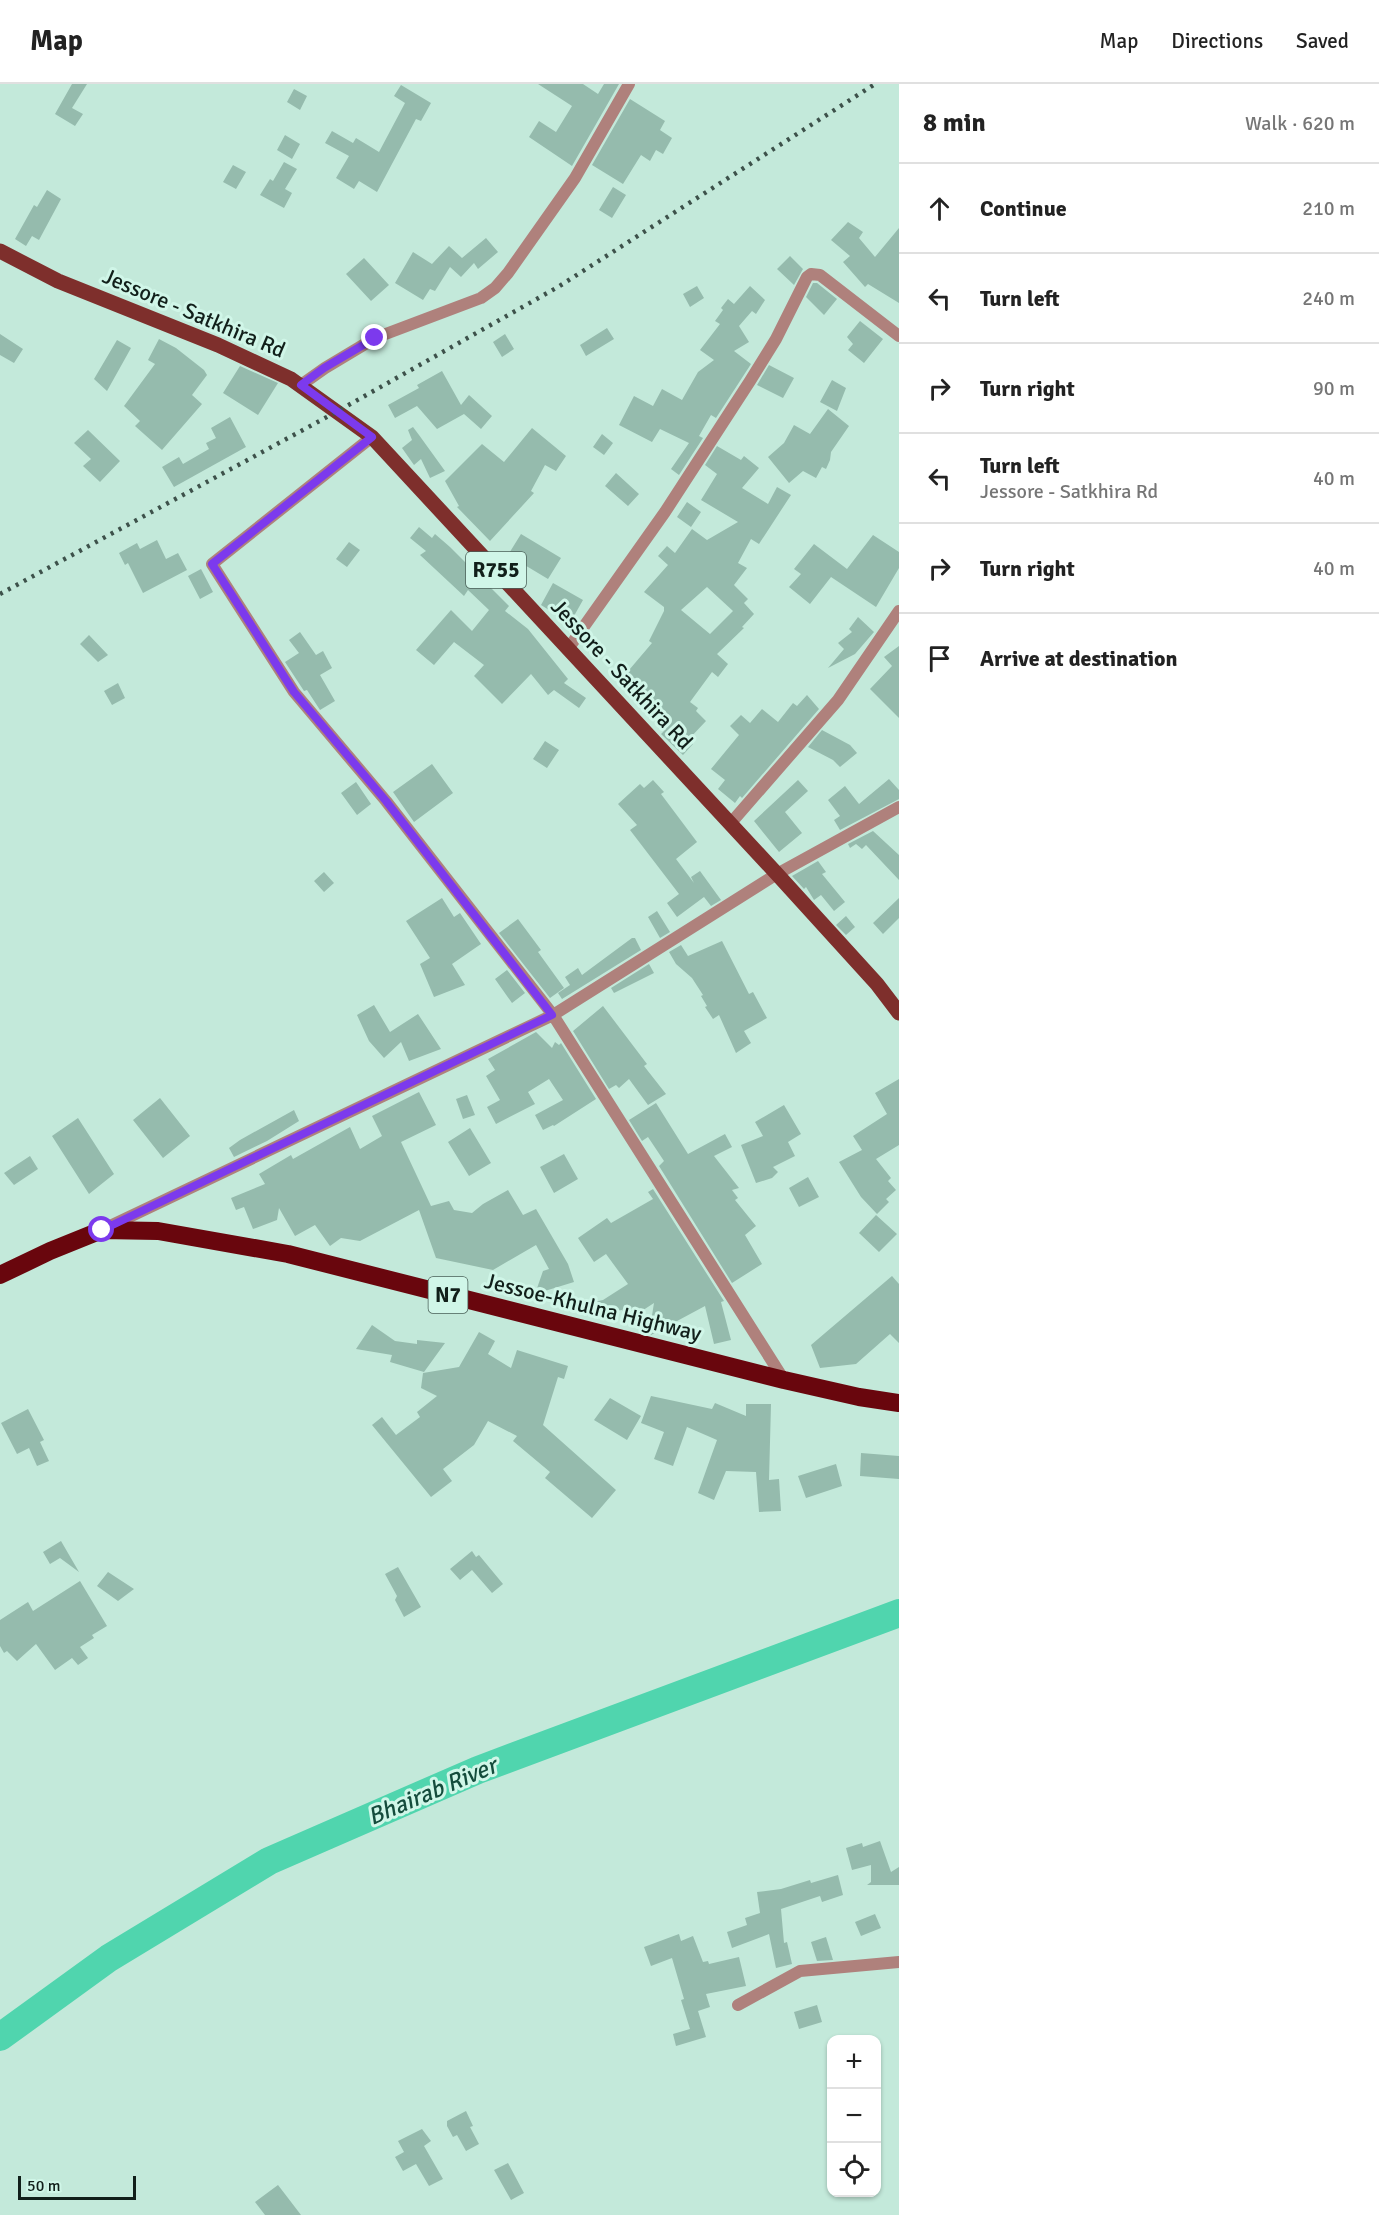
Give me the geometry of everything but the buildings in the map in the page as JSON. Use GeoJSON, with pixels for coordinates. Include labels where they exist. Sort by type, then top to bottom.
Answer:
{"type":"FeatureCollection","features":[{"type":"Feature","properties":{"kind":"highway","name":"Jessoe-Khulna Highway"},"geometry":{"type":"LineString","coordinates":[[0,1275],[102,1230],[158,1231],[288,1254],[784,1380],[899,1403]]}},
{"type":"Feature","properties":{"kind":"main road","name":"Jessore - Satkhira Rd"},"geometry":{"type":"LineString","coordinates":[[0,251],[58,281],[218,345],[301,385],[372,437],[777,874],[877,984],[899,1013]]}},
{"type":"Feature","properties":{"kind":"street"},"geometry":{"type":"LineString","coordinates":[[301,385],[324,368],[375,338],[481,298],[495,288],[575,178],[629,84]]}},
{"type":"Feature","properties":{"kind":"street"},"geometry":{"type":"LineString","coordinates":[[568,649],[665,512],[732,409],[776,339],[807,277],[811,274],[820,275],[899,336]]}},
{"type":"Feature","properties":{"kind":"street"},"geometry":{"type":"LineString","coordinates":[[372,437],[212,564],[294,692],[386,801],[552,1015],[784,1380]]}},
{"type":"Feature","properties":{"kind":"street"},"geometry":{"type":"LineString","coordinates":[[730,824],[838,700],[899,611]]}},
{"type":"Feature","properties":{"kind":"street"},"geometry":{"type":"LineString","coordinates":[[102,1230],[552,1015],[777,874],[899,807]]}},
{"type":"Feature","properties":{"kind":"street"},"geometry":{"type":"LineString","coordinates":[[738,2005],[800,1971],[899,1962]]}},
{"type":"Feature","properties":{"kind":"waterway","name":"Bhairab River"},"geometry":{"type":"LineString","coordinates":[[0,2037],[109,1958],[269,1861],[478,1770],[899,1613]]}},
{"type":"Feature","properties":{"kind":"railway"},"geometry":{"type":"LineString","coordinates":[[0,594],[338,411],[558,287],[875,84]]}},
{"type":"Feature","properties":{"kind":"route"},"geometry":{"type":"LineString","coordinates":[[102,1230],[552,1015],[386,801],[294,692],[212,564],[372,437],[301,385],[324,368],[375,338]]}}]}
